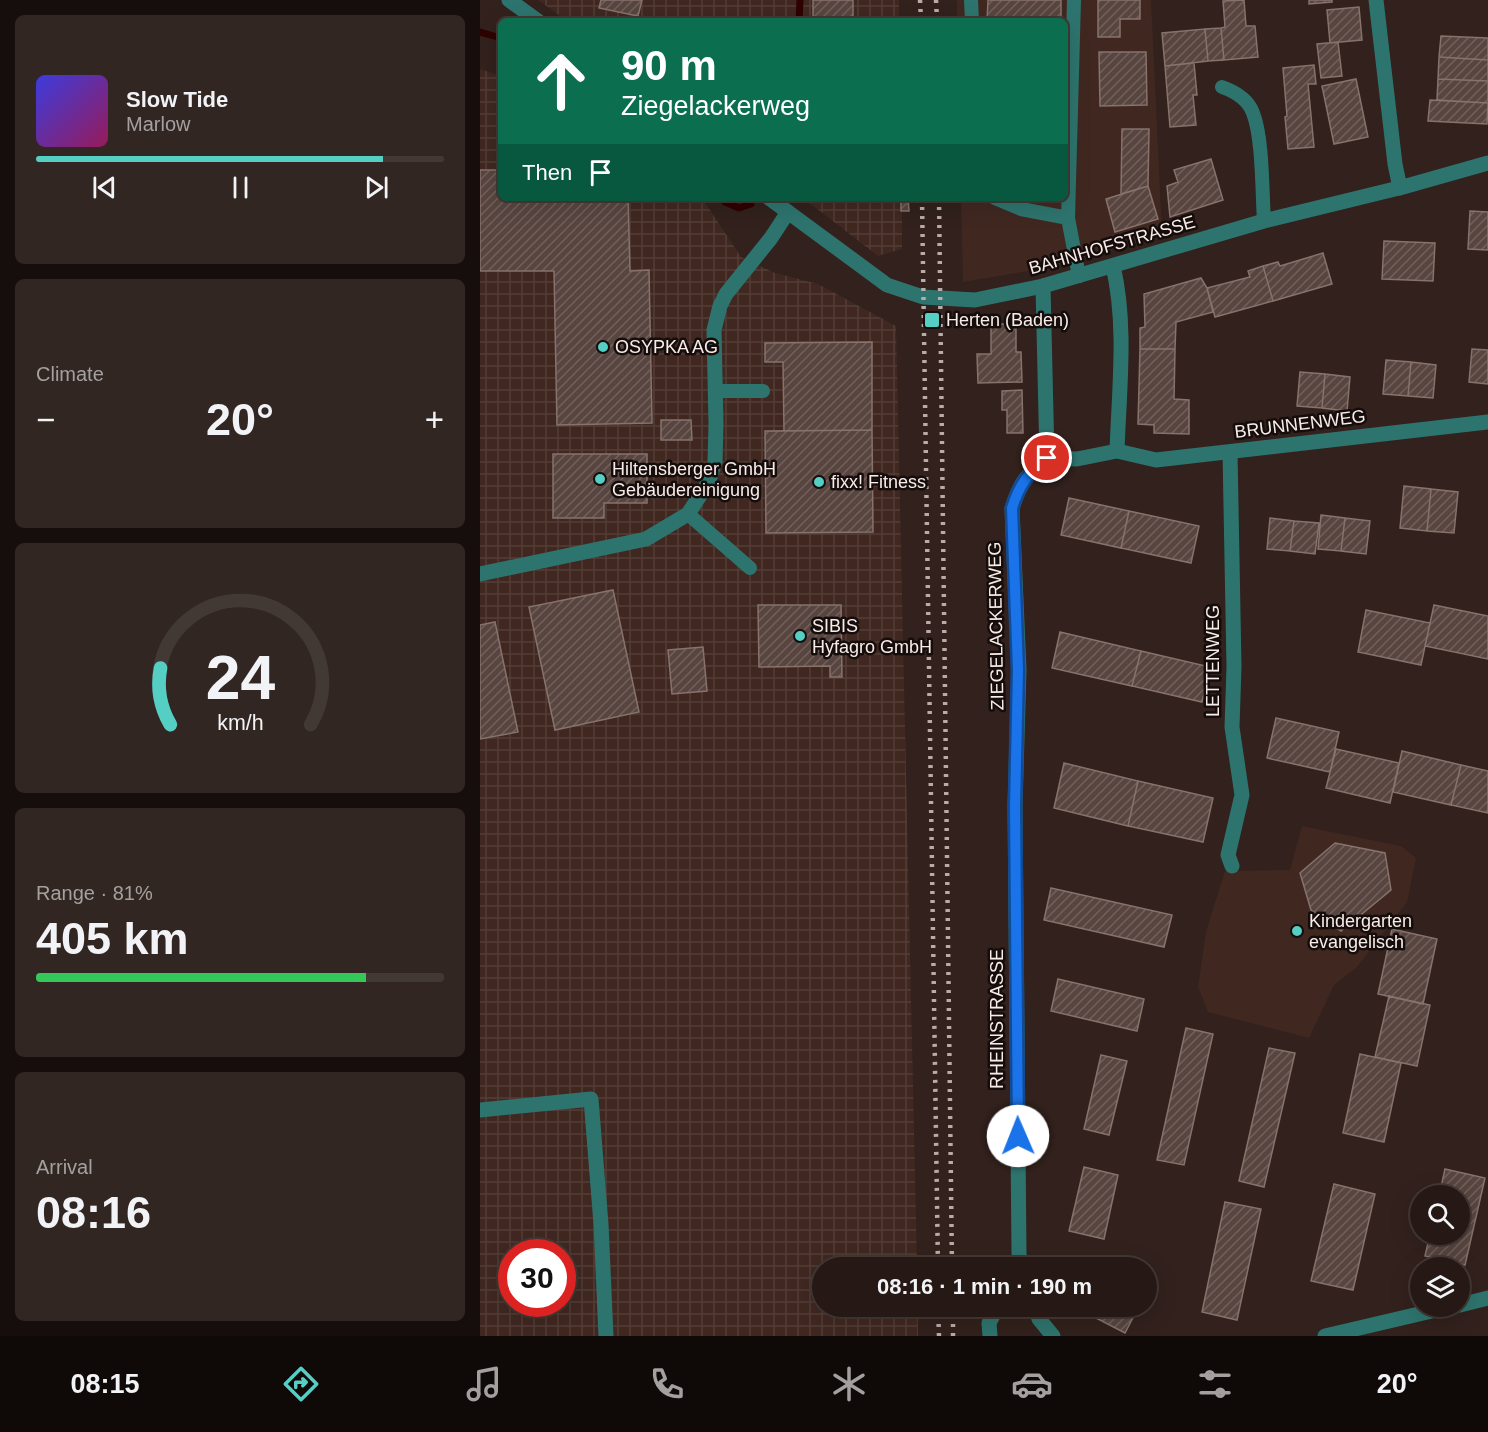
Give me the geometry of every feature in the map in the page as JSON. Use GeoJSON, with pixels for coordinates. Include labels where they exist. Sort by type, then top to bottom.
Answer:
{"type":"FeatureCollection","features":[{"type":"Feature","properties":{"kind":"street"},"geometry":{"type":"LineString","coordinates":[[509,0],[534,18]]}},
{"type":"Feature","properties":{"kind":"street"},"geometry":{"type":"LineString","coordinates":[[1376,0],[1395,164],[1400,188]]}},
{"type":"Feature","properties":{"kind":"street","name":"BAHNHOFSTRASSE"},"geometry":{"type":"LineString","coordinates":[[773,201],[887,285],[923,297],[975,300],[1043,286],[1264,221],[1400,188],[1488,163]]}},
{"type":"Feature","properties":{"kind":"street"},"geometry":{"type":"LineString","coordinates":[[480,574],[646,539],[688,514],[708,483],[715,462],[714,330],[723,300],[788,212]]}},
{"type":"Feature","properties":{"kind":"street"},"geometry":{"type":"LineString","coordinates":[[1043,286],[1047,458],[1077,459],[1117,451],[1121,325],[1119,291],[1113,266]]}},
{"type":"Feature","properties":{"kind":"street","name":"BRUNNENWEG"},"geometry":{"type":"LineString","coordinates":[[1117,451],[1156,460],[1488,422]]}},
{"type":"Feature","properties":{"kind":"street","name":"LETTENWEG"},"geometry":{"type":"LineString","coordinates":[[1230,452],[1234,637],[1232,727],[1242,795],[1228,855],[1232,866]]}},
{"type":"Feature","properties":{"kind":"street","name":"ZIEGELACKERWEG"},"geometry":{"type":"LineString","coordinates":[[1015,806],[1018,670],[1012,508],[1019,487],[1029,473],[1047,458]]}},
{"type":"Feature","properties":{"kind":"street","name":"RHEINSTRASSE"},"geometry":{"type":"LineString","coordinates":[[1015,806],[1020,1257]]}},
{"type":"Feature","properties":{"kind":"street"},"geometry":{"type":"LineString","coordinates":[[480,1110],[591,1099],[601,1224],[606,1336]]}},
{"type":"Feature","properties":{"kind":"street"},"geometry":{"type":"LineString","coordinates":[[1470,1302],[1488,1298]]}},
{"type":"Feature","properties":{"kind":"street"},"geometry":{"type":"LineString","coordinates":[[1325,1336],[1410,1316]]}},
{"type":"Feature","properties":{"kind":"street"},"geometry":{"type":"LineString","coordinates":[[990,1336],[990,1323],[993,1317]]}},
{"type":"Feature","properties":{"kind":"street"},"geometry":{"type":"LineString","coordinates":[[1039,1317],[1053,1336]]}},
{"type":"Feature","properties":{"kind":"lane"},"geometry":{"type":"LineString","coordinates":[[971,0],[972,18]]}},
{"type":"Feature","properties":{"kind":"lane"},"geometry":{"type":"LineString","coordinates":[[1074,0],[1068,218],[1079,276]]}},
{"type":"Feature","properties":{"kind":"lane"},"geometry":{"type":"LineString","coordinates":[[1222,87],[1238,92],[1253,111],[1258,129],[1264,221]]}},
{"type":"Feature","properties":{"kind":"lane"},"geometry":{"type":"LineString","coordinates":[[1002,201],[1021,209],[1068,218]]}},
{"type":"Feature","properties":{"kind":"lane"},"geometry":{"type":"LineString","coordinates":[[716,391],[764,391]]}},
{"type":"Feature","properties":{"kind":"lane"},"geometry":{"type":"LineString","coordinates":[[688,514],[750,568]]}},
{"type":"Feature","properties":{"kind":"shaded area"},"geometry":{"type":"Polygon","coordinates":[[[538,0],[899,0],[899,18],[563,18],[538,0]]]}},
{"type":"Feature","properties":{"kind":"shaded area"},"geometry":{"type":"Polygon","coordinates":[[[957,0],[1151,0],[1162,235],[1051,267],[963,282],[961,201],[1068,201],[1068,18],[957,18],[957,0]]]}},
{"type":"Feature","properties":{"kind":"shaded area"},"geometry":{"type":"Polygon","coordinates":[[[480,69],[498,75],[498,201],[704,201],[741,257],[775,273],[818,284],[896,326],[917,1257],[812,1257],[812,1317],[918,1317],[918,1336],[480,1336],[480,69]]]}},
{"type":"Feature","properties":{"kind":"shaded area"},"geometry":{"type":"Polygon","coordinates":[[[807,201],[902,201],[902,249],[878,256],[807,201]]]}},
{"type":"Feature","properties":{"kind":"shaded area","name":"Kindergarten evangelisch"},"geometry":{"type":"Polygon","coordinates":[[[1302,826],[1401,846],[1416,858],[1407,902],[1357,967],[1334,985],[1309,1038],[1208,1012],[1198,987],[1206,932],[1225,871],[1290,870],[1302,826]]]}},
{"type":"Feature","properties":{"kind":"building"},"geometry":{"type":"Polygon","coordinates":[[[601,0],[642,0],[638,16],[599,8],[601,0]]]}},
{"type":"Feature","properties":{"kind":"building"},"geometry":{"type":"Polygon","coordinates":[[[813,0],[853,0],[853,18],[813,18],[813,0]]]}},
{"type":"Feature","properties":{"kind":"building"},"geometry":{"type":"Polygon","coordinates":[[[988,0],[1061,0],[1061,18],[987,18],[988,0]]]}},
{"type":"Feature","properties":{"kind":"building"},"geometry":{"type":"Polygon","coordinates":[[[1098,0],[1140,0],[1140,19],[1120,19],[1120,37],[1098,37],[1098,0]]]}},
{"type":"Feature","properties":{"kind":"building"},"geometry":{"type":"Polygon","coordinates":[[[1244,0],[1246,26],[1255,26],[1258,57],[1224,60],[1221,28],[1225,27],[1223,1],[1244,0]]]}},
{"type":"Feature","properties":{"kind":"building"},"geometry":{"type":"Polygon","coordinates":[[[1309,0],[1332,0],[1332,2],[1309,4],[1309,0]]]}},
{"type":"Feature","properties":{"kind":"building"},"geometry":{"type":"Polygon","coordinates":[[[1359,7],[1362,40],[1330,43],[1327,10],[1359,7]]]}},
{"type":"Feature","properties":{"kind":"building"},"geometry":{"type":"Polygon","coordinates":[[[1221,28],[1224,60],[1208,61],[1205,29],[1221,28]]]}},
{"type":"Feature","properties":{"kind":"building"},"geometry":{"type":"Polygon","coordinates":[[[1205,29],[1208,61],[1165,66],[1162,33],[1205,29]]]}},
{"type":"Feature","properties":{"kind":"building"},"geometry":{"type":"Polygon","coordinates":[[[1441,36],[1488,38],[1488,60],[1439,57],[1441,36]]]}},
{"type":"Feature","properties":{"kind":"building"},"geometry":{"type":"Polygon","coordinates":[[[1338,42],[1342,76],[1321,78],[1317,44],[1338,42]]]}},
{"type":"Feature","properties":{"kind":"building"},"geometry":{"type":"Polygon","coordinates":[[[1099,52],[1146,52],[1147,105],[1100,106],[1099,52]]]}},
{"type":"Feature","properties":{"kind":"building"},"geometry":{"type":"Polygon","coordinates":[[[1439,57],[1488,60],[1488,81],[1438,79],[1439,57]]]}},
{"type":"Feature","properties":{"kind":"building"},"geometry":{"type":"Polygon","coordinates":[[[1194,63],[1197,95],[1193,95],[1196,125],[1170,127],[1165,66],[1194,63]]]}},
{"type":"Feature","properties":{"kind":"building"},"geometry":{"type":"Polygon","coordinates":[[[1314,65],[1316,84],[1308,84],[1314,147],[1288,149],[1283,68],[1314,65]]]}},
{"type":"Feature","properties":{"kind":"building"},"geometry":{"type":"Polygon","coordinates":[[[1356,79],[1368,137],[1334,144],[1322,86],[1356,79]]]}},
{"type":"Feature","properties":{"kind":"building"},"geometry":{"type":"Polygon","coordinates":[[[1438,79],[1488,81],[1488,103],[1437,100],[1438,79]]]}},
{"type":"Feature","properties":{"kind":"building"},"geometry":{"type":"Polygon","coordinates":[[[1430,100],[1488,103],[1487,124],[1428,121],[1430,100]]]}},
{"type":"Feature","properties":{"kind":"building"},"geometry":{"type":"Polygon","coordinates":[[[1122,129],[1149,129],[1148,186],[1121,194],[1122,129]]]}},
{"type":"Feature","properties":{"kind":"building"},"geometry":{"type":"Polygon","coordinates":[[[1211,159],[1223,200],[1170,217],[1167,186],[1178,182],[1174,170],[1211,159]]]}},
{"type":"Feature","properties":{"kind":"building","name":"OSYPKA AG"},"geometry":{"type":"Polygon","coordinates":[[[480,170],[498,170],[498,201],[628,201],[630,271],[649,270],[652,423],[557,425],[554,271],[480,271],[480,170]]]}},
{"type":"Feature","properties":{"kind":"building"},"geometry":{"type":"Polygon","coordinates":[[[1148,186],[1158,219],[1115,232],[1106,199],[1148,186]]]}},
{"type":"Feature","properties":{"kind":"building"},"geometry":{"type":"Polygon","coordinates":[[[901,201],[908,201],[909,211],[901,211],[901,201]]]}},
{"type":"Feature","properties":{"kind":"building"},"geometry":{"type":"Polygon","coordinates":[[[1470,211],[1488,212],[1488,250],[1468,249],[1470,211]]]}},
{"type":"Feature","properties":{"kind":"building"},"geometry":{"type":"Polygon","coordinates":[[[1384,241],[1435,243],[1433,281],[1382,279],[1384,241]]]}},
{"type":"Feature","properties":{"kind":"building"},"geometry":{"type":"Polygon","coordinates":[[[1323,253],[1332,284],[1273,301],[1263,266],[1278,262],[1280,266],[1323,253]]]}},
{"type":"Feature","properties":{"kind":"building"},"geometry":{"type":"Polygon","coordinates":[[[1263,266],[1273,301],[1215,317],[1207,288],[1250,277],[1248,271],[1263,266]]]}},
{"type":"Feature","properties":{"kind":"building"},"geometry":{"type":"Polygon","coordinates":[[[1201,278],[1207,288],[1213,312],[1176,322],[1175,349],[1140,349],[1140,328],[1145,327],[1144,294],[1201,278]]]}},
{"type":"Feature","properties":{"kind":"building"},"geometry":{"type":"Polygon","coordinates":[[[991,324],[1016,324],[1016,352],[1021,352],[1022,382],[978,383],[977,354],[991,354],[991,324]]]}},
{"type":"Feature","properties":{"kind":"building"},"geometry":{"type":"Polygon","coordinates":[[[872,342],[872,430],[784,431],[783,362],[765,362],[765,343],[872,342]]]}},
{"type":"Feature","properties":{"kind":"building"},"geometry":{"type":"Polygon","coordinates":[[[1140,349],[1175,349],[1174,399],[1189,400],[1189,434],[1154,433],[1154,425],[1138,424],[1140,349]]]}},
{"type":"Feature","properties":{"kind":"building"},"geometry":{"type":"Polygon","coordinates":[[[1472,349],[1488,350],[1488,384],[1469,382],[1472,349]]]}},
{"type":"Feature","properties":{"kind":"building"},"geometry":{"type":"Polygon","coordinates":[[[1386,360],[1411,362],[1408,396],[1383,394],[1386,360]]]}},
{"type":"Feature","properties":{"kind":"building"},"geometry":{"type":"Polygon","coordinates":[[[1411,362],[1436,365],[1433,398],[1408,396],[1411,362]]]}},
{"type":"Feature","properties":{"kind":"building"},"geometry":{"type":"Polygon","coordinates":[[[1300,372],[1325,374],[1322,408],[1297,406],[1300,372]]]}},
{"type":"Feature","properties":{"kind":"building"},"geometry":{"type":"Polygon","coordinates":[[[1325,374],[1350,377],[1347,411],[1322,408],[1325,374]]]}},
{"type":"Feature","properties":{"kind":"building"},"geometry":{"type":"Polygon","coordinates":[[[1022,390],[1023,433],[1007,433],[1007,410],[1002,410],[1002,391],[1022,390]]]}},
{"type":"Feature","properties":{"kind":"building"},"geometry":{"type":"Polygon","coordinates":[[[661,420],[691,420],[692,440],[661,440],[661,420]]]}},
{"type":"Feature","properties":{"kind":"building","name":"fixx! Fitness"},"geometry":{"type":"Polygon","coordinates":[[[872,430],[873,532],[766,533],[765,431],[872,430]]]}},
{"type":"Feature","properties":{"kind":"building","name":"Hiltensberger GmbH Gebäudereinigung"},"geometry":{"type":"Polygon","coordinates":[[[553,454],[647,454],[647,503],[604,503],[604,518],[553,518],[553,454]]]}},
{"type":"Feature","properties":{"kind":"building"},"geometry":{"type":"Polygon","coordinates":[[[1404,486],[1431,489],[1427,531],[1400,528],[1404,486]]]}},
{"type":"Feature","properties":{"kind":"building"},"geometry":{"type":"Polygon","coordinates":[[[1431,489],[1458,492],[1454,533],[1427,531],[1431,489]]]}},
{"type":"Feature","properties":{"kind":"building"},"geometry":{"type":"Polygon","coordinates":[[[1069,498],[1129,511],[1121,548],[1061,535],[1069,498]]]}},
{"type":"Feature","properties":{"kind":"building"},"geometry":{"type":"Polygon","coordinates":[[[1129,511],[1199,526],[1191,563],[1121,548],[1129,511]]]}},
{"type":"Feature","properties":{"kind":"building"},"geometry":{"type":"Polygon","coordinates":[[[1321,515],[1345,518],[1341,551],[1318,549],[1321,515]]]}},
{"type":"Feature","properties":{"kind":"building"},"geometry":{"type":"Polygon","coordinates":[[[1270,518],[1294,521],[1290,551],[1267,549],[1270,518]]]}},
{"type":"Feature","properties":{"kind":"building"},"geometry":{"type":"Polygon","coordinates":[[[1345,518],[1370,521],[1366,554],[1341,551],[1345,518]]]}},
{"type":"Feature","properties":{"kind":"building"},"geometry":{"type":"Polygon","coordinates":[[[1294,521],[1319,523],[1315,554],[1290,551],[1294,521]]]}},
{"type":"Feature","properties":{"kind":"building"},"geometry":{"type":"Polygon","coordinates":[[[613,590],[639,712],[555,730],[529,607],[613,590]]]}},
{"type":"Feature","properties":{"kind":"building","name":"SIBIS Hyfagro GmbH"},"geometry":{"type":"Polygon","coordinates":[[[758,605],[841,605],[842,677],[830,677],[830,666],[759,667],[758,605]]]}},
{"type":"Feature","properties":{"kind":"building"},"geometry":{"type":"Polygon","coordinates":[[[1434,605],[1488,616],[1488,659],[1425,646],[1434,605]]]}},
{"type":"Feature","properties":{"kind":"building"},"geometry":{"type":"Polygon","coordinates":[[[1366,610],[1430,623],[1421,665],[1358,652],[1366,610]]]}},
{"type":"Feature","properties":{"kind":"building"},"geometry":{"type":"Polygon","coordinates":[[[495,622],[518,732],[480,739],[480,625],[495,622]]]}},
{"type":"Feature","properties":{"kind":"building"},"geometry":{"type":"Polygon","coordinates":[[[1060,632],[1141,651],[1132,686],[1052,668],[1060,632]]]}},
{"type":"Feature","properties":{"kind":"building"},"geometry":{"type":"Polygon","coordinates":[[[703,647],[707,691],[672,694],[668,650],[703,647]]]}},
{"type":"Feature","properties":{"kind":"building"},"geometry":{"type":"Polygon","coordinates":[[[1141,651],[1210,667],[1202,702],[1132,686],[1141,651]]]}},
{"type":"Feature","properties":{"kind":"building"},"geometry":{"type":"Polygon","coordinates":[[[1276,718],[1339,732],[1330,772],[1267,758],[1276,718]]]}},
{"type":"Feature","properties":{"kind":"building"},"geometry":{"type":"Polygon","coordinates":[[[1336,749],[1399,763],[1390,803],[1326,788],[1336,749]]]}},
{"type":"Feature","properties":{"kind":"building"},"geometry":{"type":"Polygon","coordinates":[[[1402,751],[1461,765],[1451,805],[1393,792],[1402,751]]]}},
{"type":"Feature","properties":{"kind":"building"},"geometry":{"type":"Polygon","coordinates":[[[1064,763],[1138,781],[1128,826],[1054,808],[1064,763]]]}},
{"type":"Feature","properties":{"kind":"building"},"geometry":{"type":"Polygon","coordinates":[[[1461,765],[1488,771],[1488,813],[1451,805],[1461,765]]]}},
{"type":"Feature","properties":{"kind":"building"},"geometry":{"type":"Polygon","coordinates":[[[1138,781],[1213,798],[1203,842],[1128,826],[1138,781]]]}},
{"type":"Feature","properties":{"kind":"building"},"geometry":{"type":"Polygon","coordinates":[[[1335,843],[1385,853],[1391,890],[1341,931],[1311,910],[1300,873],[1335,843]]]}},
{"type":"Feature","properties":{"kind":"building"},"geometry":{"type":"Polygon","coordinates":[[[1051,888],[1172,915],[1164,947],[1044,920],[1051,888]]]}},
{"type":"Feature","properties":{"kind":"building"},"geometry":{"type":"Polygon","coordinates":[[[1392,929],[1437,939],[1423,1004],[1378,994],[1392,929]]]}},
{"type":"Feature","properties":{"kind":"building"},"geometry":{"type":"Polygon","coordinates":[[[1058,979],[1144,999],[1137,1031],[1051,1011],[1058,979]]]}},
{"type":"Feature","properties":{"kind":"building"},"geometry":{"type":"Polygon","coordinates":[[[1389,996],[1430,1005],[1417,1066],[1375,1057],[1389,996]]]}},
{"type":"Feature","properties":{"kind":"building"},"geometry":{"type":"Polygon","coordinates":[[[1186,1028],[1213,1034],[1184,1165],[1157,1160],[1186,1028]]]}},
{"type":"Feature","properties":{"kind":"building"},"geometry":{"type":"Polygon","coordinates":[[[1269,1048],[1295,1053],[1264,1187],[1239,1181],[1269,1048]]]}},
{"type":"Feature","properties":{"kind":"building"},"geometry":{"type":"Polygon","coordinates":[[[1360,1054],[1401,1063],[1384,1142],[1343,1133],[1360,1054]]]}},
{"type":"Feature","properties":{"kind":"building"},"geometry":{"type":"Polygon","coordinates":[[[1101,1055],[1127,1061],[1109,1135],[1084,1129],[1101,1055]]]}},
{"type":"Feature","properties":{"kind":"building"},"geometry":{"type":"Polygon","coordinates":[[[1084,1167],[1118,1175],[1104,1239],[1069,1231],[1084,1167]]]}},
{"type":"Feature","properties":{"kind":"building"},"geometry":{"type":"Polygon","coordinates":[[[1445,1169],[1485,1178],[1470,1243],[1470,1185],[1441,1185],[1445,1169]]]}},
{"type":"Feature","properties":{"kind":"building"},"geometry":{"type":"Polygon","coordinates":[[[1334,1184],[1375,1194],[1353,1290],[1311,1281],[1334,1184]]]}},
{"type":"Feature","properties":{"kind":"building"},"geometry":{"type":"Polygon","coordinates":[[[1225,1202],[1261,1209],[1237,1320],[1202,1312],[1225,1202]]]}},
{"type":"Feature","properties":{"kind":"building"},"geometry":{"type":"Polygon","coordinates":[[[1428,1245],[1470,1245],[1467,1257],[1425,1256],[1428,1245]]]}},
{"type":"Feature","properties":{"kind":"building"},"geometry":{"type":"Polygon","coordinates":[[[1094,1317],[1133,1317],[1125,1333],[1094,1317]]]}},
{"type":"Feature","properties":{"kind":"waterway"},"geometry":{"type":"LineString","coordinates":[[799,18],[800,0]]}},
{"type":"Feature","properties":{"kind":"waterway"},"geometry":{"type":"LineString","coordinates":[[480,32],[498,37]]}},
{"type":"Feature","properties":{"kind":"waterway"},"geometry":{"type":"LineString","coordinates":[[724,201],[739,208],[751,204]]}},
{"type":"Feature","properties":{"kind":"railway"},"geometry":{"type":"LineString","coordinates":[[920,0],[921,18]]}},
{"type":"Feature","properties":{"kind":"railway"},"geometry":{"type":"LineString","coordinates":[[936,0],[937,18]]}},
{"type":"Feature","properties":{"kind":"railway"},"geometry":{"type":"LineString","coordinates":[[922,201],[938,1257]]}},
{"type":"Feature","properties":{"kind":"railway"},"geometry":{"type":"LineString","coordinates":[[939,201],[952,1257]]}},
{"type":"Feature","properties":{"kind":"railway"},"geometry":{"type":"LineString","coordinates":[[938,1317],[939,1336]]}},
{"type":"Feature","properties":{"kind":"railway"},"geometry":{"type":"LineString","coordinates":[[953,1317],[953,1336]]}},
{"type":"Feature","properties":{"kind":"place","name":"Herten (Baden)"},"geometry":{"type":"Point","coordinates":[932,320]}},
{"type":"Feature","properties":{"kind":"place","name":"OSYPKA AG"},"geometry":{"type":"Point","coordinates":[603,347]}},
{"type":"Feature","properties":{"kind":"place","name":"Hiltensberger GmbH Gebäudereinigung"},"geometry":{"type":"Point","coordinates":[600,479]}},
{"type":"Feature","properties":{"kind":"place","name":"fixx! Fitness"},"geometry":{"type":"Point","coordinates":[819,482]}},
{"type":"Feature","properties":{"kind":"place","name":"SIBIS Hyfagro GmbH"},"geometry":{"type":"Point","coordinates":[800,636]}},
{"type":"Feature","properties":{"kind":"place","name":"Kindergarten evangelisch"},"geometry":{"type":"Point","coordinates":[1297,931]}},
{"type":"Feature","properties":{"kind":"route"},"geometry":{"type":"LineString","coordinates":[[1018,1136],[1015,806],[1018,670],[1012,508],[1019,487],[1029,473],[1047,458]]}}]}
